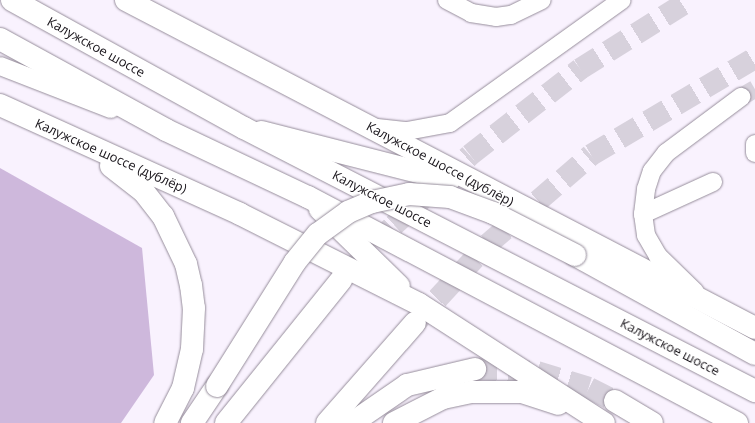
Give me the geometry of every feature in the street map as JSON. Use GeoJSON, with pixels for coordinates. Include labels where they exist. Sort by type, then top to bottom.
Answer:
{"type":"FeatureCollection","features":[{"type":"Feature","properties":{"kind":"main road","name":"Калужское шоссе"},"geometry":{"type":"LineString","coordinates":[[12,0],[244,128],[755,391]]}},
{"type":"Feature","properties":{"kind":"main road","name":"Калужское шоссе (дублёр)"},"geometry":{"type":"LineString","coordinates":[[126,0],[494,193],[701,298],[755,328]]}},
{"type":"Feature","properties":{"kind":"main road"},"geometry":{"type":"LineString","coordinates":[[0,39],[166,130],[308,197],[737,423]]}},
{"type":"Feature","properties":{"kind":"main road","name":"Калужское шоссе (дублёр)"},"geometry":{"type":"LineString","coordinates":[[0,105],[47,128],[240,214],[417,313],[600,421]]}},
{"type":"Feature","properties":{"kind":"main road"},"geometry":{"type":"LineString","coordinates":[[47,128],[127,176],[144,192],[163,216],[186,264],[194,308],[192,349],[183,388],[165,423]]}},
{"type":"Feature","properties":{"kind":"main road"},"geometry":{"type":"LineString","coordinates":[[244,128],[494,193]]}},
{"type":"Feature","properties":{"kind":"main road"},"geometry":{"type":"LineString","coordinates":[[192,423],[295,262],[318,234],[348,212],[372,202],[409,194],[450,197],[493,213],[575,254],[755,354]]}},
{"type":"Feature","properties":{"kind":"main road"},"geometry":{"type":"LineString","coordinates":[[308,197],[417,313],[327,423]]}},
{"type":"Feature","properties":{"kind":"main road"},"geometry":{"type":"LineString","coordinates":[[226,423],[341,280]]}},
{"type":"Feature","properties":{"kind":"main road"},"geometry":{"type":"LineString","coordinates":[[352,423],[407,385],[475,369]]}},
{"type":"Feature","properties":{"kind":"main road"},"geometry":{"type":"LineString","coordinates":[[394,423],[443,398],[498,390],[544,398],[600,421]]}},
{"type":"Feature","properties":{"kind":"main road"},"geometry":{"type":"LineString","coordinates":[[616,401],[652,423]]}},
{"type":"Feature","properties":{"kind":"street"},"geometry":{"type":"LineString","coordinates":[[447,0],[476,14],[496,17],[511,15],[542,0]]}},
{"type":"Feature","properties":{"kind":"street"},"geometry":{"type":"LineString","coordinates":[[367,126],[396,131],[450,123],[622,0]]}},
{"type":"Feature","properties":{"kind":"street"},"geometry":{"type":"LineString","coordinates":[[0,66],[166,130]]}},
{"type":"Feature","properties":{"kind":"street"},"geometry":{"type":"LineString","coordinates":[[701,298],[658,256],[646,235],[643,214],[652,171],[666,153],[741,97]]}},
{"type":"Feature","properties":{"kind":"street"},"geometry":{"type":"LineString","coordinates":[[755,144],[755,153]]}},
{"type":"Feature","properties":{"kind":"street"},"geometry":{"type":"LineString","coordinates":[[643,214],[713,182]]}},
{"type":"Feature","properties":{"kind":"shaded area"},"geometry":{"type":"Polygon","coordinates":[[[0,168],[142,248],[154,375],[121,423],[0,423],[0,168]]]}},
{"type":"Feature","properties":{"kind":"tunnel"},"geometry":{"type":"LineString","coordinates":[[354,267],[394,225],[470,155],[580,69],[690,0]]}},
{"type":"Feature","properties":{"kind":"tunnel"},"geometry":{"type":"LineString","coordinates":[[415,323],[488,244],[591,155],[755,58]]}},
{"type":"Feature","properties":{"kind":"tunnel"},"geometry":{"type":"LineString","coordinates":[[741,97],[755,89]]}},
{"type":"Feature","properties":{"kind":"tunnel"},"geometry":{"type":"LineString","coordinates":[[475,369],[537,372],[589,388],[615,401]]}}]}
